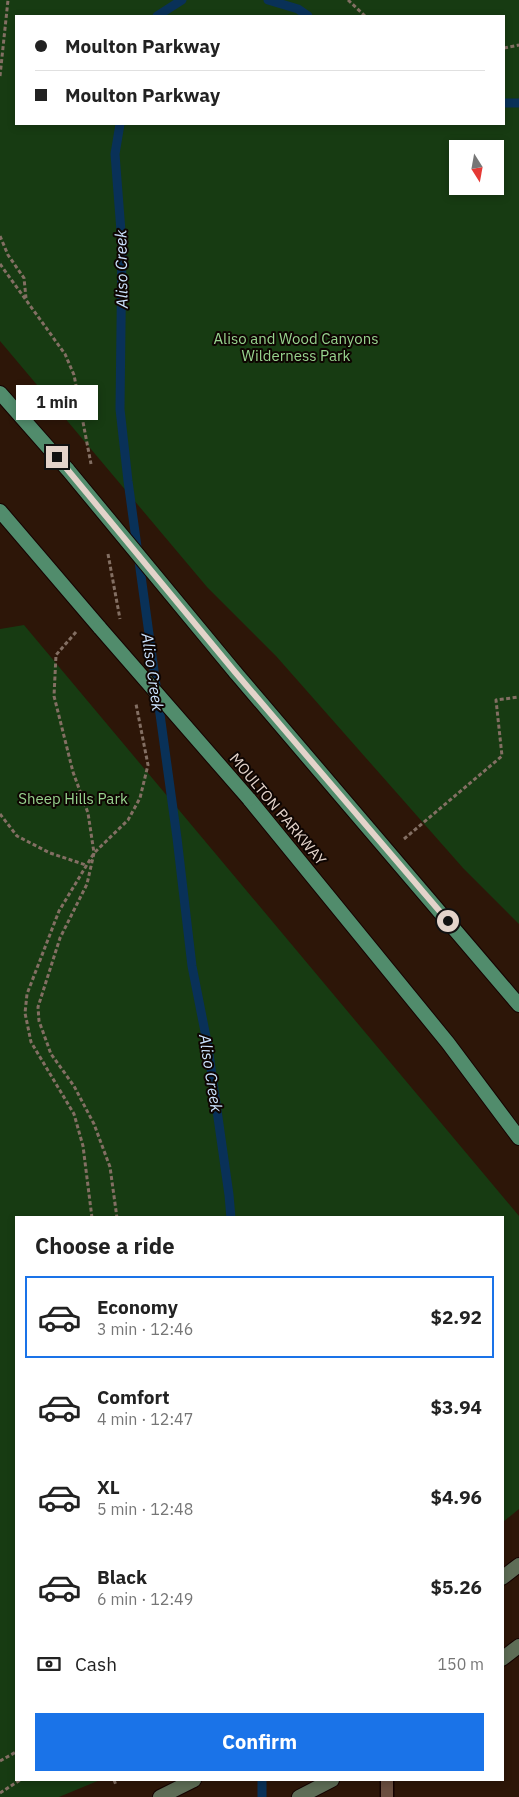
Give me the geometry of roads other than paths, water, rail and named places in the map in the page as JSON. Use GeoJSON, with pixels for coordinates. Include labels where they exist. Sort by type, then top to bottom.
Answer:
{"type":"FeatureCollection","features":[{"type":"Feature","properties":{"kind":"main road"},"geometry":{"type":"LineString","coordinates":[[0,393],[68,470],[235,672],[519,1005]]}},
{"type":"Feature","properties":{"kind":"main road","name":"MOULTON PARKWAY"},"geometry":{"type":"LineString","coordinates":[[0,511],[89,616],[249,798],[448,1043],[519,1138]]}},
{"type":"Feature","properties":{"kind":"main road"},"geometry":{"type":"LineString","coordinates":[[504,1576],[519,1565]]}},
{"type":"Feature","properties":{"kind":"main road"},"geometry":{"type":"LineString","coordinates":[[504,1657],[519,1646]]}},
{"type":"Feature","properties":{"kind":"main road"},"geometry":{"type":"LineString","coordinates":[[160,1797],[192,1781]]}},
{"type":"Feature","properties":{"kind":"main road"},"geometry":{"type":"LineString","coordinates":[[299,1797],[330,1781]]}},
{"type":"Feature","properties":{"kind":"lane"},"geometry":{"type":"LineString","coordinates":[[387,1781],[387,1797]]}},
{"type":"Feature","properties":{"kind":"waterway","name":"Aliso Creek"},"geometry":{"type":"LineString","coordinates":[[159,15],[182,0]]}},
{"type":"Feature","properties":{"kind":"waterway","name":"Aliso Creek"},"geometry":{"type":"LineString","coordinates":[[268,0],[298,9],[307,15]]}},
{"type":"Feature","properties":{"kind":"waterway","name":"Aliso Creek"},"geometry":{"type":"LineString","coordinates":[[505,103],[519,103]]}},
{"type":"Feature","properties":{"kind":"waterway","name":"Aliso Creek"},"geometry":{"type":"LineString","coordinates":[[120,125],[115,154],[122,244],[120,409],[128,481],[177,838],[192,966],[208,1047],[231,1216]]}},
{"type":"Feature","properties":{"kind":"waterway","name":"Aliso Creek"},"geometry":{"type":"LineString","coordinates":[[262,1781],[262,1797]]}},
{"type":"Feature","properties":{"kind":"park label","name":"Aliso and Wood Canyons Wilderness Park"},"geometry":{"type":"Point","coordinates":[296,346]}},
{"type":"Feature","properties":{"kind":"park label","name":"Sheep Hills Park"},"geometry":{"type":"Point","coordinates":[73,798]}}]}
